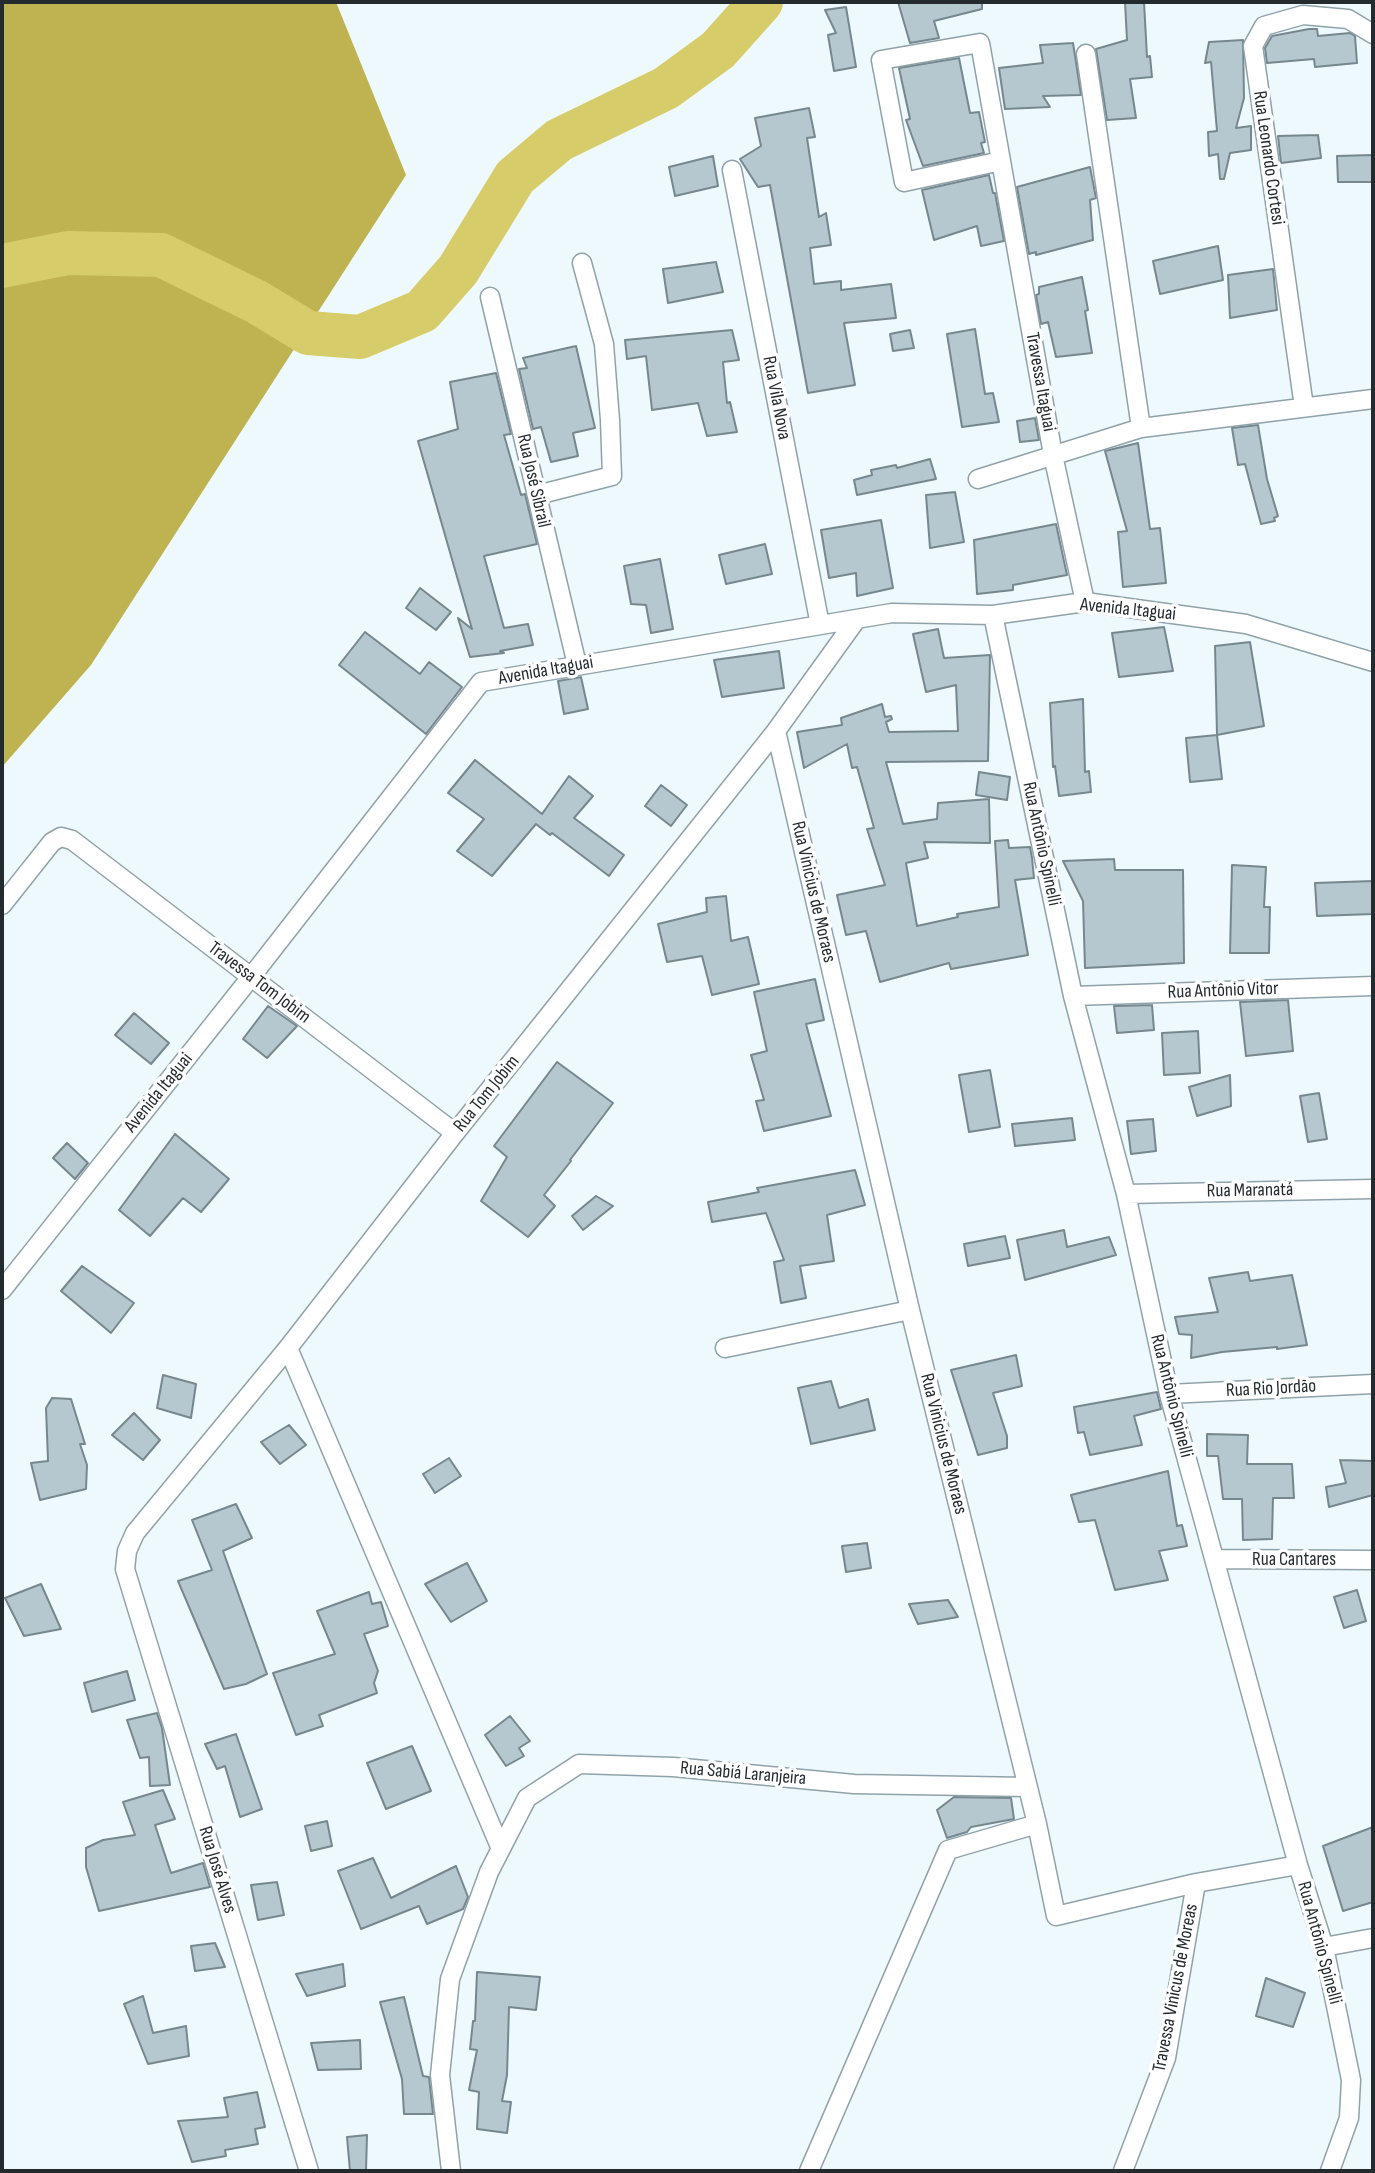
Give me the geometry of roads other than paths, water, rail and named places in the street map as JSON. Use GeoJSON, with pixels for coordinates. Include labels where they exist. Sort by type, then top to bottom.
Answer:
{"type":"FeatureCollection","features":[{"type":"Feature","properties":{"kind":"street","name":"Rua Leonardo Cortesi"},"geometry":{"type":"LineString","coordinates":[[1304,407],[1252,46],[1264,26],[1303,15],[1348,19],[1373,34]]}},
{"type":"Feature","properties":{"kind":"street","name":"Travessa Itaguai"},"geometry":{"type":"LineString","coordinates":[[1001,161],[904,182],[881,60],[979,43],[1001,161],[1053,454],[1085,602]]}},
{"type":"Feature","properties":{"kind":"street"},"geometry":{"type":"LineString","coordinates":[[1086,54],[1141,428]]}},
{"type":"Feature","properties":{"kind":"street","name":"Rua Vila Nova"},"geometry":{"type":"LineString","coordinates":[[732,170],[820,625]]}},
{"type":"Feature","properties":{"kind":"street"},"geometry":{"type":"LineString","coordinates":[[537,495],[612,476],[604,344],[582,263]]}},
{"type":"Feature","properties":{"kind":"street","name":"Rua José Sibrail"},"geometry":{"type":"LineString","coordinates":[[490,297],[577,665]]}},
{"type":"Feature","properties":{"kind":"street"},"geometry":{"type":"LineString","coordinates":[[978,479],[1141,428],[1373,400]]}},
{"type":"Feature","properties":{"kind":"street","name":"Avenida Itaguai"},"geometry":{"type":"LineString","coordinates":[[2,1290],[481,682],[892,613],[993,614],[1085,602],[1246,624],[1373,662]]}},
{"type":"Feature","properties":{"kind":"street","name":"Rua Antônio Spinelli"},"geometry":{"type":"LineString","coordinates":[[993,614],[1073,996],[1126,1194],[1169,1394],[1298,1865],[1324,1947],[1351,2080],[1349,2118],[1331,2171]]}},
{"type":"Feature","properties":{"kind":"street","name":"Rua Tom Jobim"},"geometry":{"type":"LineString","coordinates":[[125,1569],[127,1551],[135,1533],[288,1348],[455,1133],[776,731],[856,620]]}},
{"type":"Feature","properties":{"kind":"street","name":"Rua Vinicius de Moraes"},"geometry":{"type":"LineString","coordinates":[[776,731],[911,1310],[1037,1824],[1056,1916],[1196,1883],[1298,1865]]}},
{"type":"Feature","properties":{"kind":"street","name":"Travessa Tom Jobim"},"geometry":{"type":"LineString","coordinates":[[2,905],[52,842],[61,838],[72,840],[455,1133]]}},
{"type":"Feature","properties":{"kind":"street","name":"Rua Antônio Vitor"},"geometry":{"type":"LineString","coordinates":[[1073,996],[1373,986]]}},
{"type":"Feature","properties":{"kind":"street","name":"Rua Maranatá"},"geometry":{"type":"LineString","coordinates":[[1126,1194],[1373,1189]]}},
{"type":"Feature","properties":{"kind":"street"},"geometry":{"type":"LineString","coordinates":[[724,1348],[911,1310]]}},
{"type":"Feature","properties":{"kind":"street"},"geometry":{"type":"LineString","coordinates":[[288,1348],[501,1849]]}},
{"type":"Feature","properties":{"kind":"street","name":"Rua Rio Jordão"},"geometry":{"type":"LineString","coordinates":[[1169,1394],[1373,1384]]}},
{"type":"Feature","properties":{"kind":"street","name":"Rua Cantares"},"geometry":{"type":"LineString","coordinates":[[1214,1559],[1373,1560]]}},
{"type":"Feature","properties":{"kind":"street","name":"Rua José Alves"},"geometry":{"type":"LineString","coordinates":[[125,1569],[309,2171]]}},
{"type":"Feature","properties":{"kind":"street","name":"Rua Sabiá Laranjeira"},"geometry":{"type":"LineString","coordinates":[[451,2171],[440,2075],[450,1979],[489,1872],[527,1798],[579,1764],[673,1768],[853,1784],[1027,1787]]}},
{"type":"Feature","properties":{"kind":"street"},"geometry":{"type":"LineString","coordinates":[[809,2171],[948,1850],[1037,1824]]}},
{"type":"Feature","properties":{"kind":"street","name":"Travessa Vinicus de Moreas"},"geometry":{"type":"LineString","coordinates":[[1123,2171],[1166,2059],[1196,1883]]}},
{"type":"Feature","properties":{"kind":"street"},"geometry":{"type":"LineString","coordinates":[[1324,1947],[1373,1938]]}},
{"type":"Feature","properties":{"kind":"waterway"},"geometry":{"type":"LineString","coordinates":[[2,266],[68,253],[161,255],[257,302],[308,333],[360,337],[422,311],[458,270],[515,177],[559,140],[666,88],[718,50],[761,2]]}}]}
